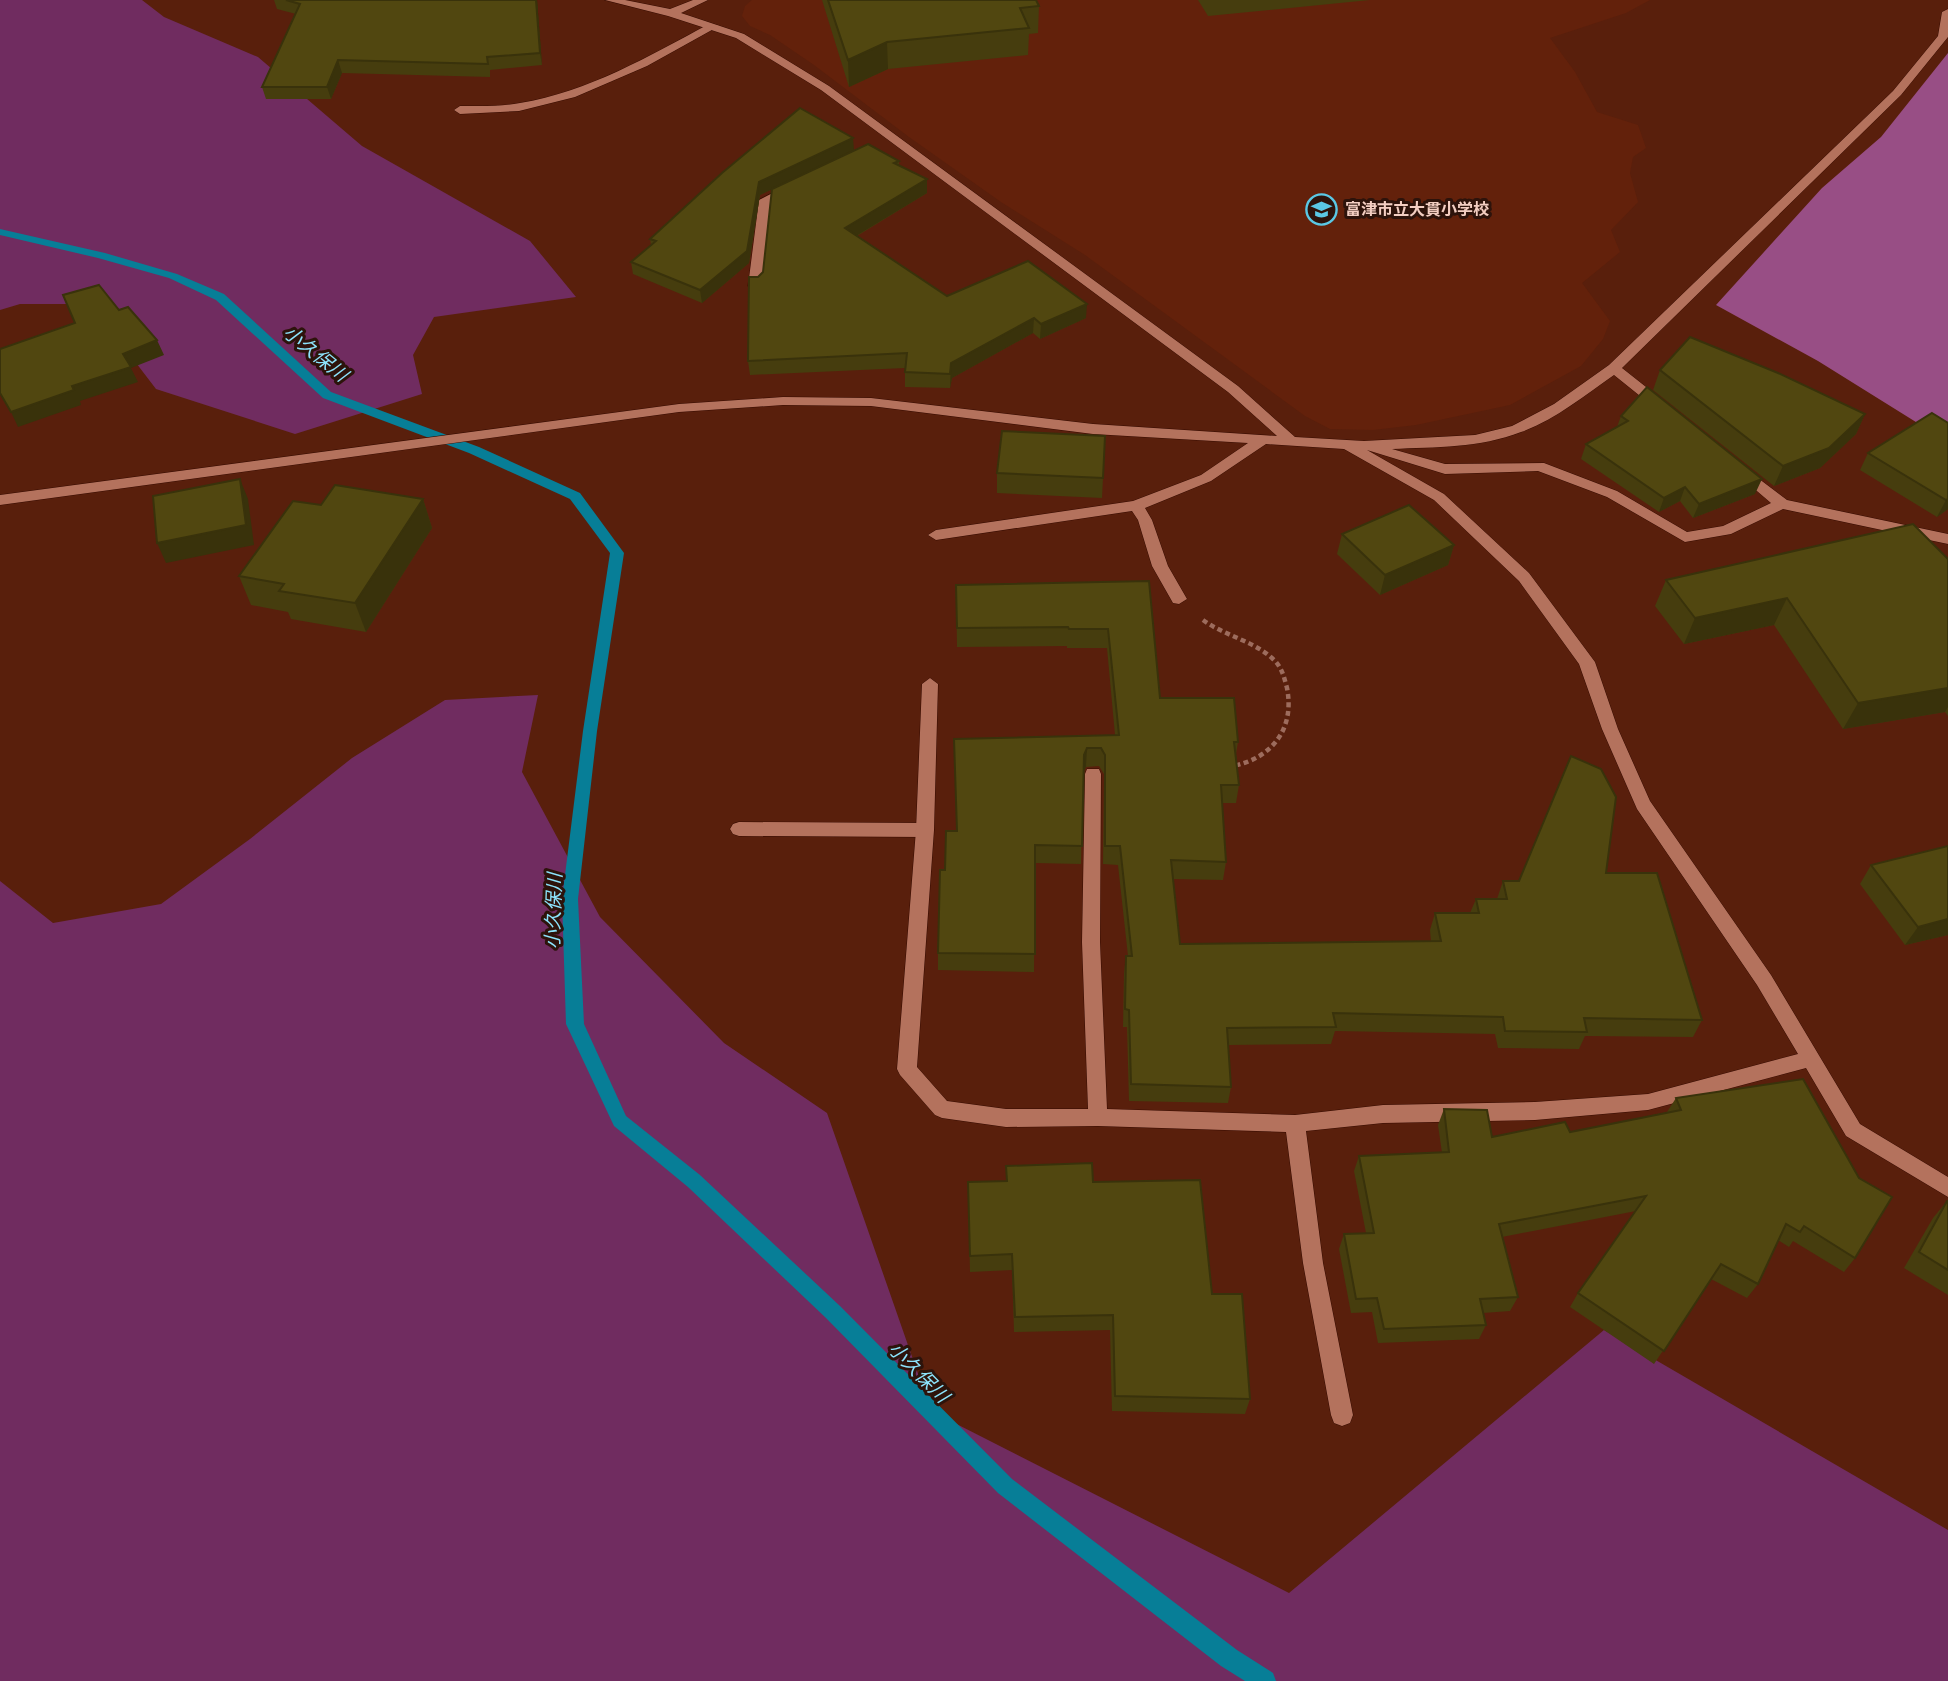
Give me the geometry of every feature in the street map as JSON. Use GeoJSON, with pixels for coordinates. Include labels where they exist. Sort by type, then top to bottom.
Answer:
{"type":"FeatureCollection","features":[{"type":"Feature","properties":{"kind":"street"},"geometry":{"type":"LineString","coordinates":[[610,0],[671,13],[713,26],[758,47],[825,88],[888,142],[1233,389],[1292,442]]}},
{"type":"Feature","properties":{"kind":"street"},"geometry":{"type":"LineString","coordinates":[[671,13],[703,0]]}},
{"type":"Feature","properties":{"kind":"street"},"geometry":{"type":"LineString","coordinates":[[0,500],[679,408],[783,401],[858,402],[1093,429],[1292,442],[1356,445],[1475,440],[1517,429],[1559,407],[1614,368],[1897,93],[1943,36],[1947,0]]}},
{"type":"Feature","properties":{"kind":"street"},"geometry":{"type":"LineString","coordinates":[[460,110],[519,107],[582,91],[628,71],[713,26]]}},
{"type":"Feature","properties":{"kind":"street"},"geometry":{"type":"LineString","coordinates":[[755,286],[765,200],[800,183]]}},
{"type":"Feature","properties":{"kind":"street"},"geometry":{"type":"LineString","coordinates":[[1614,368],[1667,411]]}},
{"type":"Feature","properties":{"kind":"street"},"geometry":{"type":"LineString","coordinates":[[936,535],[1136,506],[1206,478],[1263,440]]}},
{"type":"Feature","properties":{"kind":"street"},"geometry":{"type":"LineString","coordinates":[[1356,445],[1445,469],[1539,466],[1612,494],[1685,537],[1726,530],[1783,505]]}},
{"type":"Feature","properties":{"kind":"street"},"geometry":{"type":"LineString","coordinates":[[1356,445],[1439,497],[1524,577],[1587,662],[1610,729],[1643,804],[1764,979],[1853,1130],[1948,1188]]}},
{"type":"Feature","properties":{"kind":"street"},"geometry":{"type":"LineString","coordinates":[[1730,462],[1783,505],[1948,538]]}},
{"type":"Feature","properties":{"kind":"street"},"geometry":{"type":"LineString","coordinates":[[1136,506],[1150,532],[1160,566],[1179,599]]}},
{"type":"Feature","properties":{"kind":"street"},"geometry":{"type":"LineString","coordinates":[[930,684],[925,830],[907,1069],[943,1110],[1006,1118],[1098,1117],[1295,1124],[1383,1114],[1535,1111],[1648,1102],[1812,1058]]}},
{"type":"Feature","properties":{"kind":"street"},"geometry":{"type":"LineString","coordinates":[[1093,774],[1091,942],[1098,1117]]}},
{"type":"Feature","properties":{"kind":"street"},"geometry":{"type":"LineString","coordinates":[[739,830],[925,830]]}},
{"type":"Feature","properties":{"kind":"street"},"geometry":{"type":"LineString","coordinates":[[1295,1124],[1313,1263],[1342,1415]]}},
{"type":"Feature","properties":{"kind":"path"},"geometry":{"type":"LineString","coordinates":[[1179,599],[1210,626],[1249,645],[1278,664],[1286,683],[1290,710],[1284,732],[1271,751],[1250,764],[1227,767]]}},
{"type":"Feature","properties":{"kind":"shaded area"},"geometry":{"type":"Polygon","coordinates":[[[0,0],[142,0],[164,17],[258,57],[362,146],[530,241],[576,297],[434,317],[413,355],[422,394],[295,434],[156,389],[91,304],[20,304],[0,310],[0,0]]]}},
{"type":"Feature","properties":{"kind":"shaded area","name":"富津市立大貫小学校"},"geometry":{"type":"Polygon","coordinates":[[[752,0],[1650,0],[1626,13],[1550,38],[1575,72],[1597,112],[1638,125],[1646,148],[1633,157],[1630,173],[1638,202],[1611,230],[1620,252],[1582,283],[1610,321],[1603,339],[1581,366],[1510,405],[1416,425],[1373,430],[1330,429],[1305,416],[1085,255],[1001,202],[814,65],[770,35],[750,26],[742,16],[745,6],[752,0]]]}},
{"type":"Feature","properties":{"kind":"shaded area"},"geometry":{"type":"Polygon","coordinates":[[[1948,53],[1948,442],[1818,361],[1716,305],[1822,188],[1881,137],[1948,53]]]}},
{"type":"Feature","properties":{"kind":"shaded area"},"geometry":{"type":"Polygon","coordinates":[[[538,695],[522,772],[600,917],[724,1043],[827,1113],[931,1411],[1289,1593],[1604,1330],[1948,1530],[1948,1681],[0,1681],[0,881],[53,923],[161,904],[250,839],[352,758],[445,700],[538,695]]]}},
{"type":"Feature","properties":{"kind":"building"},"geometry":{"type":"Polygon","coordinates":[[[286,0],[536,0],[540,53],[487,57],[488,64],[338,60],[327,87],[262,87],[300,4],[286,0]]]}},
{"type":"Feature","properties":{"kind":"building"},"geometry":{"type":"Polygon","coordinates":[[[828,0],[1036,0],[1039,6],[1020,8],[1029,28],[887,42],[848,60],[828,0]]]}},
{"type":"Feature","properties":{"kind":"building"},"geometry":{"type":"Polygon","coordinates":[[[800,108],[853,138],[759,182],[747,251],[700,290],[631,262],[656,241],[650,239],[722,173],[800,108]]]}},
{"type":"Feature","properties":{"kind":"building"},"geometry":{"type":"Polygon","coordinates":[[[868,144],[899,161],[894,163],[927,179],[845,228],[947,296],[1028,261],[1087,304],[1041,324],[1034,318],[951,363],[950,374],[905,372],[907,353],[748,361],[749,277],[758,277],[763,272],[772,189],[868,144]]]}},
{"type":"Feature","properties":{"kind":"building"},"geometry":{"type":"Polygon","coordinates":[[[99,285],[119,310],[128,307],[157,340],[123,354],[131,367],[72,386],[74,390],[11,412],[0,393],[0,349],[75,323],[63,295],[99,285]]]}},
{"type":"Feature","properties":{"kind":"building"},"geometry":{"type":"Polygon","coordinates":[[[1690,337],[1778,373],[1865,414],[1829,448],[1783,466],[1660,370],[1690,337]]]}},
{"type":"Feature","properties":{"kind":"building"},"geometry":{"type":"Polygon","coordinates":[[[1647,387],[1762,479],[1699,504],[1685,487],[1664,498],[1586,444],[1628,421],[1621,416],[1647,387]]]}},
{"type":"Feature","properties":{"kind":"building"},"geometry":{"type":"Polygon","coordinates":[[[1932,413],[1948,423],[1946,500],[1868,453],[1932,413]]]}},
{"type":"Feature","properties":{"kind":"building"},"geometry":{"type":"Polygon","coordinates":[[[1002,431],[1105,436],[1103,478],[997,473],[1002,431]]]}},
{"type":"Feature","properties":{"kind":"building"},"geometry":{"type":"Polygon","coordinates":[[[240,479],[246,525],[157,543],[153,496],[240,479]]]}},
{"type":"Feature","properties":{"kind":"building"},"geometry":{"type":"Polygon","coordinates":[[[335,485],[423,499],[355,603],[279,591],[284,584],[239,576],[293,501],[321,505],[335,485]]]}},
{"type":"Feature","properties":{"kind":"building"},"geometry":{"type":"Polygon","coordinates":[[[1409,505],[1454,545],[1385,575],[1342,534],[1409,505]]]}},
{"type":"Feature","properties":{"kind":"building"},"geometry":{"type":"Polygon","coordinates":[[[1913,524],[1948,559],[1948,688],[1858,703],[1787,598],[1695,618],[1666,580],[1913,524]]]}},
{"type":"Feature","properties":{"kind":"building"},"geometry":{"type":"Polygon","coordinates":[[[1149,581],[1160,698],[1234,698],[1238,742],[1234,742],[1239,785],[1221,785],[1226,862],[1171,860],[1180,944],[1441,941],[1435,913],[1479,913],[1476,899],[1507,899],[1503,881],[1519,881],[1571,756],[1601,769],[1616,797],[1606,873],[1657,873],[1702,1020],[1584,1018],[1587,1032],[1505,1031],[1503,1017],[1333,1013],[1336,1027],[1227,1028],[1231,1087],[1131,1084],[1129,1010],[1125,1009],[1126,956],[1132,956],[1120,846],[1105,846],[1105,755],[1101,748],[1087,748],[1084,755],[1082,846],[1035,845],[1035,954],[938,953],[940,870],[945,870],[946,831],[957,831],[954,739],[1119,735],[1108,629],[957,628],[956,585],[1149,581]]]}},
{"type":"Feature","properties":{"kind":"building"},"geometry":{"type":"Polygon","coordinates":[[[1948,846],[1948,919],[1918,927],[1871,865],[1948,846]]]}},
{"type":"Feature","properties":{"kind":"building"},"geometry":{"type":"Polygon","coordinates":[[[1803,1079],[1859,1178],[1892,1197],[1855,1258],[1804,1226],[1800,1232],[1786,1224],[1758,1284],[1721,1264],[1664,1351],[1578,1293],[1646,1196],[1499,1224],[1518,1297],[1480,1299],[1486,1325],[1384,1329],[1377,1298],[1356,1299],[1344,1234],[1374,1233],[1359,1156],[1449,1152],[1444,1109],[1487,1110],[1492,1137],[1565,1122],[1570,1132],[1681,1110],[1676,1098],[1803,1079]]]}},
{"type":"Feature","properties":{"kind":"building"},"geometry":{"type":"Polygon","coordinates":[[[1092,1163],[1093,1182],[1200,1180],[1212,1294],[1242,1294],[1250,1399],[1115,1396],[1113,1315],[1015,1317],[1012,1254],[970,1256],[968,1182],[1007,1181],[1006,1166],[1092,1163]]]}},
{"type":"Feature","properties":{"kind":"building"},"geometry":{"type":"Polygon","coordinates":[[[1948,1201],[1948,1270],[1919,1252],[1948,1201]]]}},
{"type":"Feature","properties":{"kind":"waterway","name":"小久保川"},"geometry":{"type":"LineString","coordinates":[[0,232],[101,255],[173,276],[220,297],[327,395],[474,450],[575,496],[617,553],[590,731],[570,899],[575,1024],[620,1121],[694,1181],[833,1312],[1005,1486],[1229,1658],[1265,1681]]}},
{"type":"Feature","properties":{"kind":"place","name":"富津市立大貫小学校"},"geometry":{"type":"Point","coordinates":[1322,209]}}]}
